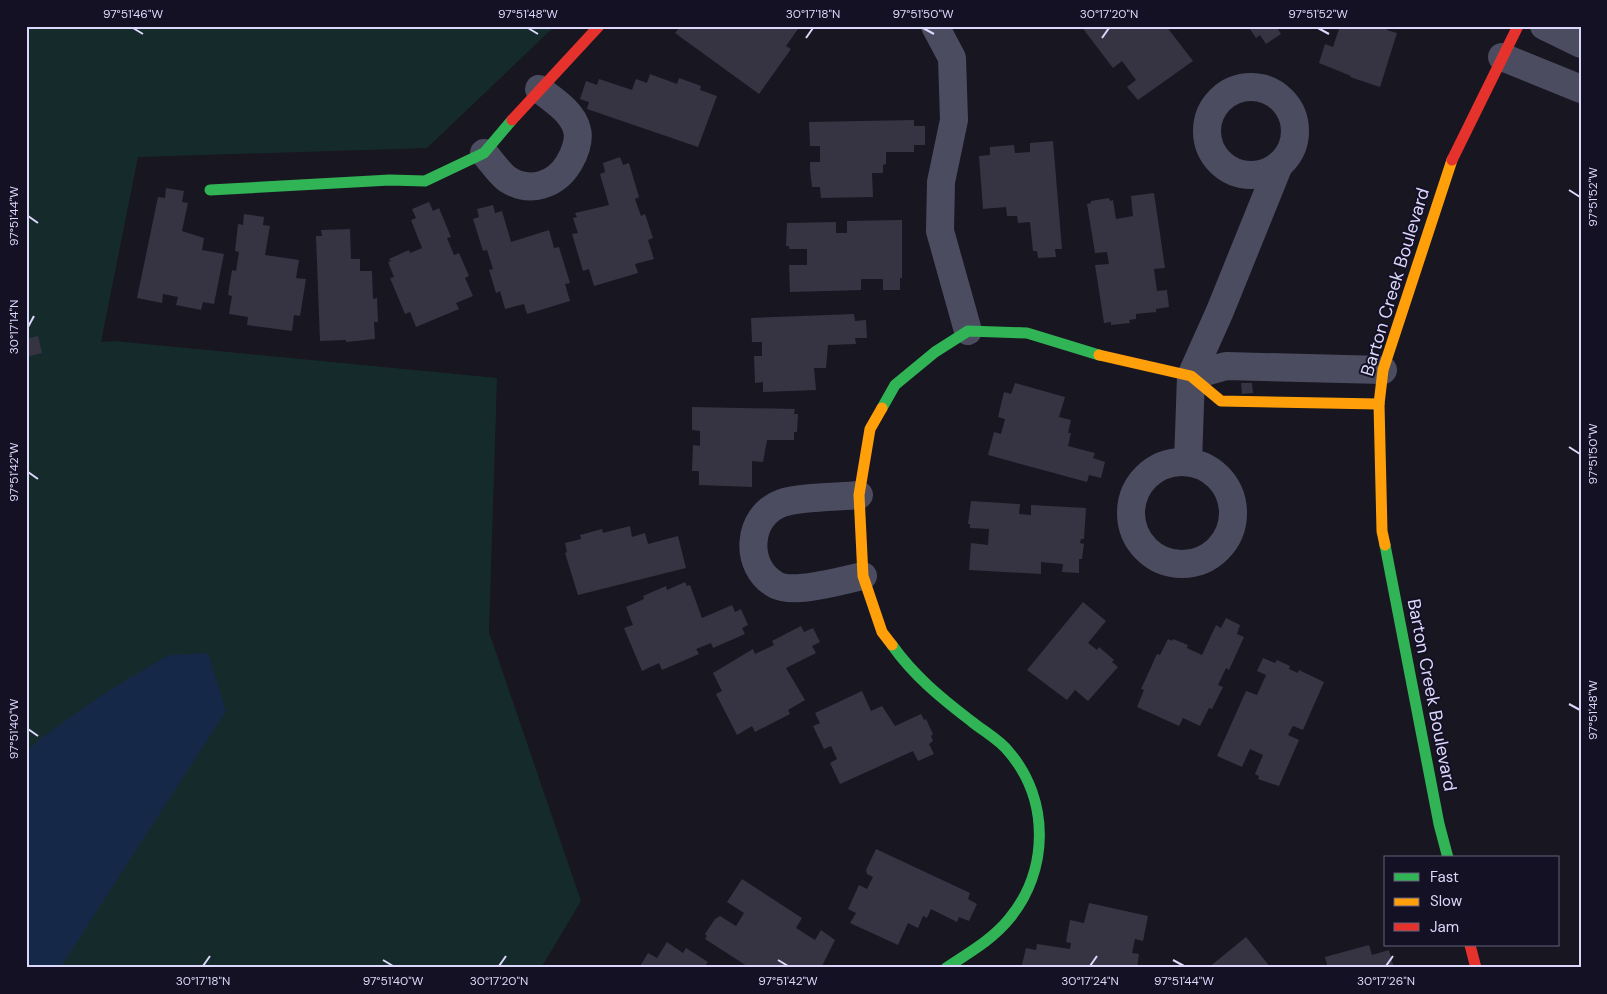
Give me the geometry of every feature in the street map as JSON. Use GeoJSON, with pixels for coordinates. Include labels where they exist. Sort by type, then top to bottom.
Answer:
{"type":"FeatureCollection","features":[{"type":"Feature","properties":{"kind":"street"},"geometry":{"type":"LineString","coordinates":[[210,190],[390,180],[425,181],[484,153],[538,89],[600,26]]}},
{"type":"Feature","properties":{"kind":"street"},"geometry":{"type":"LineString","coordinates":[[935,26],[952,58],[954,120],[941,182],[940,231],[968,331]]}},
{"type":"Feature","properties":{"kind":"street","name":"Barton Creek Boulevard"},"geometry":{"type":"LineString","coordinates":[[1448,856],[1382,531],[1378,404],[1383,370],[1452,159],[1518,26]]}},
{"type":"Feature","properties":{"kind":"street"},"geometry":{"type":"LineString","coordinates":[[1544,26],[1581,44]]}},
{"type":"Feature","properties":{"kind":"street"},"geometry":{"type":"LineString","coordinates":[[1502,57],[1581,89]]}},
{"type":"Feature","properties":{"kind":"street"},"geometry":{"type":"LineString","coordinates":[[484,153],[507,179],[525,186],[544,186],[563,174],[575,153],[578,131],[564,109],[538,89]]}},
{"type":"Feature","properties":{"kind":"street"},"geometry":{"type":"LineString","coordinates":[[1188,462],[1191,376],[1220,311],[1279,165]]}},
{"type":"Feature","properties":{"kind":"street"},"geometry":{"type":"LineString","coordinates":[[946,968],[990,938],[1009,919],[1030,887],[1038,863],[1040,828],[1032,788],[1009,751],[930,690],[904,662],[882,632],[863,576],[858,495],[870,429],[895,385],[934,352],[968,331],[1027,333],[1099,355],[1191,376],[1221,401],[1378,404]]}},
{"type":"Feature","properties":{"kind":"street"},"geometry":{"type":"LineString","coordinates":[[1191,376],[1226,366],[1273,365],[1383,370]]}},
{"type":"Feature","properties":{"kind":"street"},"geometry":{"type":"LineString","coordinates":[[1272,403],[1273,365]]}},
{"type":"Feature","properties":{"kind":"street"},"geometry":{"type":"LineString","coordinates":[[858,495],[783,503],[766,513],[756,530],[752,551],[762,572],[777,586],[800,589],[863,576]]}},
{"type":"Feature","properties":{"kind":"street"},"geometry":{"type":"LineString","coordinates":[[1470,946],[1476,968]]}},
{"type":"Feature","properties":{"kind":"green space"},"geometry":{"type":"Polygon","coordinates":[[[26,26],[555,26],[427,148],[138,157],[101,342],[114,341],[497,378],[489,632],[581,901],[541,968],[26,968],[26,26]]]}},
{"type":"Feature","properties":{"kind":"water"},"geometry":{"type":"Polygon","coordinates":[[[208,653],[226,711],[60,968],[26,968],[26,752],[41,738],[105,693],[169,655],[208,653]]]}},
{"type":"Feature","properties":{"kind":"building"},"geometry":{"type":"Polygon","coordinates":[[[677,26],[794,26],[798,29],[786,46],[791,49],[759,94],[675,33],[679,28],[677,26]]]}},
{"type":"Feature","properties":{"kind":"building"},"geometry":{"type":"Polygon","coordinates":[[[1081,26],[1166,26],[1193,61],[1138,100],[1127,87],[1136,80],[1122,61],[1113,68],[1081,26]]]}},
{"type":"Feature","properties":{"kind":"building"},"geometry":{"type":"Polygon","coordinates":[[[1248,26],[1276,26],[1281,34],[1266,44],[1260,35],[1256,38],[1248,26]]]}},
{"type":"Feature","properties":{"kind":"building"},"geometry":{"type":"Polygon","coordinates":[[[1333,26],[1388,26],[1387,30],[1397,33],[1380,87],[1350,77],[1319,63],[1325,44],[1333,47],[1339,29],[1333,26]]]}},
{"type":"Feature","properties":{"kind":"building"},"geometry":{"type":"Polygon","coordinates":[[[650,74],[677,84],[679,78],[701,86],[700,90],[717,96],[698,147],[587,109],[589,102],[580,99],[586,81],[597,85],[599,79],[632,90],[636,79],[647,83],[650,74]]]}},
{"type":"Feature","properties":{"kind":"building"},"geometry":{"type":"Polygon","coordinates":[[[914,120],[914,126],[925,126],[925,145],[914,145],[914,152],[886,152],[886,164],[883,165],[883,173],[872,173],[873,197],[821,198],[820,187],[812,187],[810,162],[820,162],[820,146],[810,146],[809,122],[914,120]]]}},
{"type":"Feature","properties":{"kind":"building"},"geometry":{"type":"Polygon","coordinates":[[[1053,141],[1062,249],[1055,249],[1056,257],[1038,258],[1037,251],[1033,251],[1030,222],[1018,223],[1017,216],[1007,216],[1006,207],[983,209],[979,156],[990,155],[990,147],[1014,145],[1015,153],[1030,152],[1030,143],[1053,141]]]}},
{"type":"Feature","properties":{"kind":"building"},"geometry":{"type":"Polygon","coordinates":[[[620,157],[623,165],[629,163],[639,197],[635,199],[641,216],[645,214],[653,238],[648,240],[654,259],[635,264],[638,273],[594,286],[589,269],[583,271],[572,234],[578,233],[573,218],[577,217],[575,213],[609,205],[600,174],[605,172],[603,163],[620,157]]]}},
{"type":"Feature","properties":{"kind":"building"},"geometry":{"type":"Polygon","coordinates":[[[166,188],[184,191],[182,202],[188,203],[182,231],[204,238],[202,250],[224,254],[214,304],[203,302],[201,310],[176,305],[178,297],[163,294],[162,303],[137,298],[158,197],[165,198],[166,188]]]}},
{"type":"Feature","properties":{"kind":"building"},"geometry":{"type":"Polygon","coordinates":[[[1154,193],[1165,268],[1154,269],[1157,291],[1167,290],[1169,307],[1156,309],[1156,312],[1136,314],[1136,319],[1129,320],[1130,323],[1111,325],[1111,322],[1104,323],[1095,265],[1109,264],[1107,252],[1095,253],[1087,204],[1091,203],[1091,201],[1109,198],[1110,201],[1113,200],[1116,219],[1133,216],[1131,196],[1154,193]]]}},
{"type":"Feature","properties":{"kind":"building"},"geometry":{"type":"Polygon","coordinates":[[[429,202],[433,211],[439,208],[451,237],[447,238],[454,255],[459,253],[469,276],[465,278],[473,296],[456,303],[459,309],[416,327],[410,312],[405,314],[390,278],[394,277],[388,262],[391,261],[389,259],[409,250],[410,253],[422,248],[411,220],[416,218],[412,209],[429,202]]]}},
{"type":"Feature","properties":{"kind":"building"},"geometry":{"type":"Polygon","coordinates":[[[493,205],[495,213],[502,211],[511,242],[549,230],[554,248],[559,247],[570,283],[565,284],[570,301],[527,314],[524,304],[505,309],[500,291],[496,293],[489,270],[493,269],[487,250],[483,251],[473,219],[479,217],[477,209],[493,205]]]}},
{"type":"Feature","properties":{"kind":"building"},"geometry":{"type":"Polygon","coordinates":[[[244,214],[264,217],[263,225],[270,226],[265,255],[299,260],[296,278],[306,279],[300,316],[294,315],[292,331],[247,325],[248,317],[229,314],[232,296],[228,295],[232,270],[236,271],[239,252],[235,251],[238,224],[243,225],[244,214]]]}},
{"type":"Feature","properties":{"kind":"building"},"geometry":{"type":"Polygon","coordinates":[[[902,220],[902,278],[900,278],[900,290],[883,290],[883,279],[861,279],[861,290],[790,292],[789,265],[807,265],[807,249],[789,249],[789,246],[786,246],[787,223],[836,222],[836,233],[847,233],[847,221],[902,220]]]}},
{"type":"Feature","properties":{"kind":"building"},"geometry":{"type":"Polygon","coordinates":[[[350,229],[351,259],[360,259],[360,271],[372,271],[373,299],[377,298],[378,322],[374,322],[375,339],[346,342],[346,340],[320,341],[316,236],[322,236],[321,230],[350,229]]]}},
{"type":"Feature","properties":{"kind":"building"},"geometry":{"type":"Polygon","coordinates":[[[854,314],[855,321],[866,320],[867,338],[855,338],[856,344],[828,345],[826,368],[814,368],[816,390],[763,392],[763,382],[755,383],[754,356],[762,356],[762,342],[752,342],[751,318],[854,314]]]}},
{"type":"Feature","properties":{"kind":"building"},"geometry":{"type":"Polygon","coordinates":[[[38,336],[42,353],[26,357],[26,339],[38,336]]]}},
{"type":"Feature","properties":{"kind":"building"},"geometry":{"type":"Polygon","coordinates":[[[1015,383],[1065,397],[1059,417],[1071,420],[1068,446],[1095,453],[1093,458],[1105,462],[1101,478],[1089,475],[1087,482],[988,455],[994,432],[1001,434],[1005,419],[998,417],[1004,392],[1011,394],[1015,383]]]}},
{"type":"Feature","properties":{"kind":"building"},"geometry":{"type":"Polygon","coordinates":[[[1241,383],[1252,383],[1253,393],[1242,394],[1241,383]]]}},
{"type":"Feature","properties":{"kind":"building"},"geometry":{"type":"Polygon","coordinates":[[[692,407],[795,409],[794,414],[798,414],[797,432],[794,432],[794,440],[767,440],[763,462],[752,461],[752,487],[699,485],[699,471],[692,471],[693,445],[700,446],[700,431],[692,430],[692,407]]]}},
{"type":"Feature","properties":{"kind":"building"},"geometry":{"type":"Polygon","coordinates":[[[971,501],[1020,504],[1019,514],[1031,515],[1031,505],[1086,508],[1084,539],[1081,539],[1080,543],[1084,544],[1082,559],[1079,559],[1079,573],[1062,572],[1063,564],[1041,562],[1041,574],[969,570],[971,543],[988,545],[989,529],[970,528],[970,524],[968,524],[971,501]]]}},
{"type":"Feature","properties":{"kind":"building"},"geometry":{"type":"Polygon","coordinates":[[[630,526],[632,537],[645,533],[648,544],[678,536],[686,568],[578,595],[565,553],[567,552],[565,543],[581,539],[580,535],[602,529],[603,533],[630,526]]]}},
{"type":"Feature","properties":{"kind":"building"},"geometry":{"type":"Polygon","coordinates":[[[685,582],[687,586],[690,585],[702,618],[732,605],[735,612],[741,609],[748,625],[742,628],[745,634],[713,648],[711,643],[696,649],[699,654],[662,670],[659,663],[642,671],[624,628],[633,625],[626,607],[644,599],[643,596],[666,586],[667,590],[685,582]]]}},
{"type":"Feature","properties":{"kind":"building"},"geometry":{"type":"Polygon","coordinates":[[[1083,602],[1106,621],[1088,643],[1097,650],[1099,647],[1114,660],[1112,662],[1118,667],[1088,701],[1075,690],[1067,700],[1027,670],[1083,602]]]}},
{"type":"Feature","properties":{"kind":"building"},"geometry":{"type":"Polygon","coordinates":[[[1226,618],[1240,625],[1237,634],[1244,637],[1229,670],[1226,668],[1218,685],[1223,687],[1212,709],[1209,708],[1200,726],[1183,718],[1179,726],[1137,707],[1144,690],[1141,689],[1157,654],[1160,655],[1168,639],[1188,645],[1187,648],[1202,655],[1216,625],[1221,628],[1226,618]]]}},
{"type":"Feature","properties":{"kind":"building"},"geometry":{"type":"Polygon","coordinates":[[[801,626],[804,632],[813,628],[820,642],[812,646],[816,653],[786,668],[805,700],[788,710],[790,714],[755,732],[752,726],[737,735],[716,694],[722,691],[713,673],[753,649],[755,654],[774,645],[772,641],[801,626]]]}},
{"type":"Feature","properties":{"kind":"building"},"geometry":{"type":"Polygon","coordinates":[[[1263,658],[1275,663],[1277,660],[1290,666],[1289,669],[1298,673],[1299,670],[1324,682],[1303,730],[1293,726],[1288,735],[1299,740],[1279,786],[1258,779],[1259,776],[1255,774],[1263,755],[1250,749],[1242,767],[1217,756],[1246,691],[1257,695],[1266,675],[1257,671],[1263,658]]]}},
{"type":"Feature","properties":{"kind":"building"},"geometry":{"type":"Polygon","coordinates":[[[862,691],[871,711],[882,706],[895,726],[921,714],[924,720],[926,719],[933,734],[931,736],[933,741],[929,744],[934,754],[918,761],[913,751],[840,784],[830,763],[837,759],[831,746],[824,749],[813,726],[820,723],[815,713],[862,691]]]}},
{"type":"Feature","properties":{"kind":"building"},"geometry":{"type":"Polygon","coordinates":[[[876,849],[970,893],[968,899],[977,904],[969,921],[959,917],[957,922],[931,909],[927,918],[923,916],[918,928],[908,923],[898,945],[850,923],[856,913],[848,909],[859,885],[867,889],[873,877],[867,874],[866,870],[876,849]]]}},
{"type":"Feature","properties":{"kind":"building"},"geometry":{"type":"Polygon","coordinates":[[[742,879],[802,918],[796,928],[815,940],[821,930],[835,940],[821,968],[750,968],[705,939],[707,936],[705,934],[715,919],[720,916],[736,926],[744,913],[727,902],[742,879]]]}},
{"type":"Feature","properties":{"kind":"building"},"geometry":{"type":"Polygon","coordinates":[[[1089,903],[1148,916],[1143,941],[1135,939],[1132,953],[1139,954],[1137,968],[1031,968],[1022,965],[1026,948],[1036,950],[1037,944],[1070,949],[1071,943],[1066,942],[1070,920],[1084,923],[1089,903]]]}},
{"type":"Feature","properties":{"kind":"building"},"geometry":{"type":"Polygon","coordinates":[[[1246,937],[1271,968],[1208,968],[1246,937]]]}},
{"type":"Feature","properties":{"kind":"building"},"geometry":{"type":"Polygon","coordinates":[[[667,942],[683,953],[686,948],[708,962],[705,966],[707,968],[639,968],[648,953],[657,958],[667,942]]]}},
{"type":"Feature","properties":{"kind":"building"},"geometry":{"type":"Polygon","coordinates":[[[1369,945],[1372,955],[1389,950],[1394,968],[1328,968],[1325,957],[1369,945]]]}},
{"type":"Feature","properties":{"kind":"traffic: fast"},"geometry":{"type":"LineString","coordinates":[[210,190],[390,180],[425,181],[484,153],[512,120]]}},
{"type":"Feature","properties":{"kind":"traffic: fast"},"geometry":{"type":"LineString","coordinates":[[882,408],[895,385],[935,352],[968,331],[1027,333],[1099,355]]}},
{"type":"Feature","properties":{"kind":"traffic: fast"},"geometry":{"type":"LineString","coordinates":[[1385,545],[1439,824],[1447,856]]}},
{"type":"Feature","properties":{"kind":"traffic: fast"},"geometry":{"type":"LineString","coordinates":[[892,645],[909,667],[929,686],[1009,752],[1022,771],[1032,792],[1038,813],[1039,836],[1037,858],[1032,879],[1022,900],[1002,927],[979,946],[946,968]]}},
{"type":"Feature","properties":{"kind":"traffic: slow"},"geometry":{"type":"LineString","coordinates":[[1385,545],[1382,531],[1379,404],[1383,370],[1452,160]]}},
{"type":"Feature","properties":{"kind":"traffic: slow"},"geometry":{"type":"LineString","coordinates":[[1099,355],[1191,376],[1221,401],[1379,404]]}},
{"type":"Feature","properties":{"kind":"traffic: slow"},"geometry":{"type":"LineString","coordinates":[[882,408],[870,429],[859,495],[863,576],[882,632],[892,645]]}},
{"type":"Feature","properties":{"kind":"traffic: jam"},"geometry":{"type":"LineString","coordinates":[[512,120],[599,26]]}},
{"type":"Feature","properties":{"kind":"traffic: jam"},"geometry":{"type":"LineString","coordinates":[[1452,160],[1518,26]]}},
{"type":"Feature","properties":{"kind":"traffic: jam"},"geometry":{"type":"LineString","coordinates":[[1470,946],[1476,968]]}}]}
